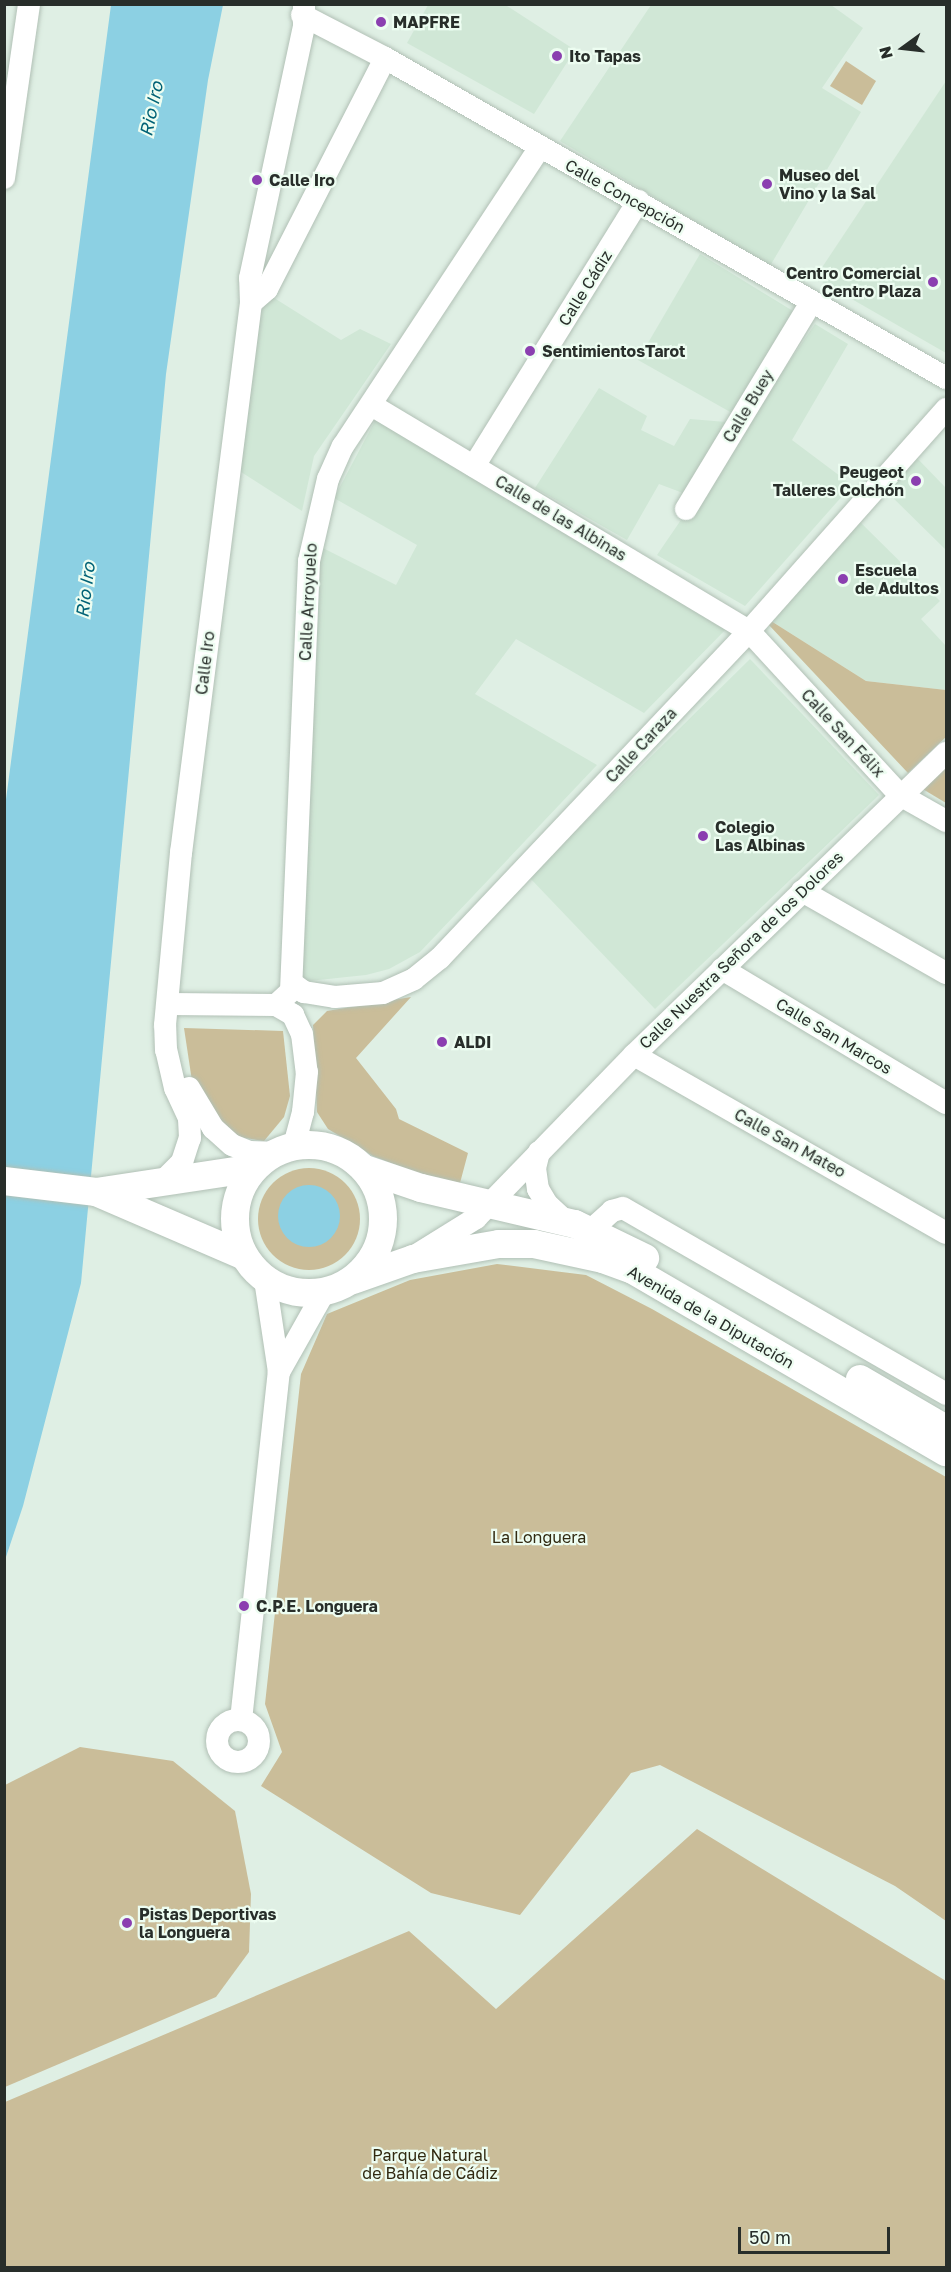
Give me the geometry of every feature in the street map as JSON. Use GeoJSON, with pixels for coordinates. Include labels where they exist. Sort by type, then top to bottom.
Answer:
{"type":"FeatureCollection","features":[{"type":"Feature","properties":{"kind":"main road"},"geometry":{"type":"LineString","coordinates":[[4,1181],[96,1192],[161,1183],[274,1156],[310,1144],[340,1151],[365,1169],[380,1196],[383,1227],[374,1257],[353,1280],[324,1293],[293,1292],[265,1279],[244,1256],[238,1242],[235,1211],[238,1195],[274,1156]]}},
{"type":"Feature","properties":{"kind":"main road","name":"Avenida de la Diputación"},"geometry":{"type":"LineString","coordinates":[[365,1169],[578,1226],[946,1429]]}},
{"type":"Feature","properties":{"kind":"main road"},"geometry":{"type":"LineString","coordinates":[[96,1192],[244,1256]]}},
{"type":"Feature","properties":{"kind":"main road","name":"Avenida de la Diputación"},"geometry":{"type":"LineString","coordinates":[[353,1280],[404,1262],[499,1244],[534,1244],[603,1259],[631,1269],[946,1452]]}},
{"type":"Feature","properties":{"kind":"street"},"geometry":{"type":"LineString","coordinates":[[4,178],[14,29],[29,4]]}},
{"type":"Feature","properties":{"kind":"street","name":"Calle Concepción"},"geometry":{"type":"LineString","coordinates":[[303,10],[539,149],[638,201],[811,303],[946,378]]}},
{"type":"Feature","properties":{"kind":"street","name":"Calle Iro"},"geometry":{"type":"LineString","coordinates":[[161,1183],[182,1162],[190,1138],[189,1118],[175,1088],[166,1050],[182,853],[251,303],[250,278],[304,27],[303,10]]}},
{"type":"Feature","properties":{"kind":"street"},"geometry":{"type":"LineString","coordinates":[[251,303],[267,289],[385,58]]}},
{"type":"Feature","properties":{"kind":"street","name":"Calle Arroyuelo"},"geometry":{"type":"LineString","coordinates":[[292,984],[312,537],[328,479],[343,446],[373,406],[539,149]]}},
{"type":"Feature","properties":{"kind":"street","name":"Calle Cádiz"},"geometry":{"type":"LineString","coordinates":[[474,466],[638,201]]}},
{"type":"Feature","properties":{"kind":"street"},"geometry":{"type":"LineString","coordinates":[[261,228],[264,238],[272,245],[283,246],[292,240]]}},
{"type":"Feature","properties":{"kind":"street","name":"Calle Buey"},"geometry":{"type":"LineString","coordinates":[[686,509],[811,303]]}},
{"type":"Feature","properties":{"kind":"street","name":"Calle de las Albinas"},"geometry":{"type":"LineString","coordinates":[[373,406],[749,631]]}},
{"type":"Feature","properties":{"kind":"street","name":"Calle Caraza"},"geometry":{"type":"LineString","coordinates":[[292,984],[304,992],[335,997],[384,993],[414,979],[440,958],[749,631],[946,410]]}},
{"type":"Feature","properties":{"kind":"street","name":"Calle San Félix"},"geometry":{"type":"LineString","coordinates":[[749,631],[900,795],[946,821]]}},
{"type":"Feature","properties":{"kind":"street","name":"Calle Nuestra Señora de los Dolores"},"geometry":{"type":"LineString","coordinates":[[404,1262],[462,1230],[634,1055],[900,795],[946,753]]}},
{"type":"Feature","properties":{"kind":"street"},"geometry":{"type":"LineString","coordinates":[[802,891],[946,973]]}},
{"type":"Feature","properties":{"kind":"street","name":"Calle San Marcos"},"geometry":{"type":"LineString","coordinates":[[722,969],[946,1103]]}},
{"type":"Feature","properties":{"kind":"street"},"geometry":{"type":"LineString","coordinates":[[276,1005],[287,997],[292,984]]}},
{"type":"Feature","properties":{"kind":"street"},"geometry":{"type":"LineString","coordinates":[[302,1034],[312,1010],[335,997]]}},
{"type":"Feature","properties":{"kind":"street"},"geometry":{"type":"LineString","coordinates":[[169,1004],[276,1005],[293,1015],[302,1034],[307,1072],[303,1112],[274,1156]]}},
{"type":"Feature","properties":{"kind":"street","name":"Calle Iro"},"geometry":{"type":"LineString","coordinates":[[169,1004],[188,1086],[213,1128],[232,1145],[249,1152],[274,1156]]}},
{"type":"Feature","properties":{"kind":"street","name":"Calle San Mateo"},"geometry":{"type":"LineString","coordinates":[[634,1055],[946,1233]]}},
{"type":"Feature","properties":{"kind":"street"},"geometry":{"type":"LineString","coordinates":[[538,1152],[535,1168],[538,1189],[547,1204],[578,1226],[623,1208],[946,1395]]}},
{"type":"Feature","properties":{"kind":"street"},"geometry":{"type":"LineString","coordinates":[[241,1720],[279,1372],[265,1279]]}},
{"type":"Feature","properties":{"kind":"street"},"geometry":{"type":"LineString","coordinates":[[279,1372],[324,1293]]}},
{"type":"Feature","properties":{"kind":"shaded area"},"geometry":{"type":"Polygon","coordinates":[[[504,4],[575,50],[534,114],[407,43],[428,5],[504,4]]]}},
{"type":"Feature","properties":{"kind":"shaded area"},"geometry":{"type":"Polygon","coordinates":[[[651,5],[831,5],[863,28],[822,88],[861,112],[770,266],[560,141],[651,5]]]}},
{"type":"Feature","properties":{"kind":"shaded area"},"geometry":{"type":"Polygon","coordinates":[[[946,81],[946,353],[815,278],[946,81]]]}},
{"type":"Feature","properties":{"kind":"shaded area"},"geometry":{"type":"Polygon","coordinates":[[[700,254],[793,311],[732,413],[638,360],[700,254]]]}},
{"type":"Feature","properties":{"kind":"shaded area"},"geometry":{"type":"Polygon","coordinates":[[[271,296],[341,340],[360,329],[391,344],[314,456],[302,511],[230,465],[255,320],[271,296]]]}},
{"type":"Feature","properties":{"kind":"shaded area"},"geometry":{"type":"Polygon","coordinates":[[[815,324],[848,344],[792,440],[852,485],[745,606],[657,555],[815,324]]]}},
{"type":"Feature","properties":{"kind":"shaded area"},"geometry":{"type":"Polygon","coordinates":[[[599,388],[647,416],[641,430],[674,446],[690,419],[726,422],[683,493],[659,484],[627,540],[535,488],[599,388]]]}},
{"type":"Feature","properties":{"kind":"shaded area"},"geometry":{"type":"Polygon","coordinates":[[[376,419],[731,624],[644,713],[516,639],[475,694],[597,765],[420,952],[389,969],[366,975],[299,982],[317,545],[396,585],[417,545],[334,498],[376,419]]]}},
{"type":"Feature","properties":{"kind":"shaded area"},"geometry":{"type":"Polygon","coordinates":[[[914,455],[946,488],[946,550],[883,488],[914,455]]]}},
{"type":"Feature","properties":{"kind":"shaded area","name":"Escuela de Adultos"},"geometry":{"type":"Polygon","coordinates":[[[857,519],[940,601],[921,619],[946,646],[946,690],[866,681],[771,621],[857,519]]]}},
{"type":"Feature","properties":{"kind":"shaded area","name":"Colegio Las Albinas"},"geometry":{"type":"Polygon","coordinates":[[[750,659],[879,795],[655,1009],[529,877],[750,659]]]}},
{"type":"Feature","properties":{"kind":"green space"},"geometry":{"type":"Polygon","coordinates":[[[846,61],[876,81],[862,105],[830,86],[846,61]]]}},
{"type":"Feature","properties":{"kind":"green space"},"geometry":{"type":"Polygon","coordinates":[[[771,621],[866,681],[946,690],[946,737],[908,773],[768,624],[771,621]]]}},
{"type":"Feature","properties":{"kind":"green space"},"geometry":{"type":"Polygon","coordinates":[[[946,764],[946,803],[921,788],[946,764]]]}},
{"type":"Feature","properties":{"kind":"green space"},"geometry":{"type":"Polygon","coordinates":[[[411,997],[356,1058],[396,1109],[399,1119],[468,1153],[460,1183],[419,1174],[373,1156],[328,1129],[317,1112],[313,1025],[327,1011],[411,997]]]}},
{"type":"Feature","properties":{"kind":"green space"},"geometry":{"type":"Polygon","coordinates":[[[184,1028],[283,1031],[290,1096],[284,1117],[264,1141],[239,1137],[217,1123],[192,1081],[184,1028]]]}},
{"type":"Feature","properties":{"kind":"green space"},"geometry":{"type":"Polygon","coordinates":[[[309,1168],[338,1176],[352,1190],[360,1219],[352,1248],[338,1262],[309,1270],[280,1262],[266,1248],[258,1219],[266,1190],[280,1176],[309,1168]]]}},
{"type":"Feature","properties":{"kind":"green space","name":"La Longuera"},"geometry":{"type":"Polygon","coordinates":[[[497,1264],[586,1275],[652,1309],[946,1477],[946,1921],[895,1886],[660,1765],[631,1773],[520,1915],[431,1893],[261,1786],[282,1752],[265,1704],[301,1374],[327,1314],[410,1280],[497,1264]]]}},
{"type":"Feature","properties":{"kind":"green space","name":"Pistas Deportivas la Longuera"},"geometry":{"type":"Polygon","coordinates":[[[80,1747],[173,1761],[235,1811],[251,1894],[249,1952],[216,1997],[5,2087],[5,1785],[80,1747]]]}},
{"type":"Feature","properties":{"kind":"green space","name":"Parque Natural de Bahía de Cádiz"},"geometry":{"type":"Polygon","coordinates":[[[697,1829],[946,1981],[946,2267],[5,2267],[5,2102],[409,1931],[496,2009],[697,1829]]]}},
{"type":"Feature","properties":{"kind":"water","name":"Rio Iro"},"geometry":{"type":"Polygon","coordinates":[[[111,5],[223,5],[208,80],[166,374],[81,1283],[23,1506],[5,1560],[5,807],[111,5]]]}},
{"type":"Feature","properties":{"kind":"water"},"geometry":{"type":"Polygon","coordinates":[[[303,1185],[315,1185],[331,1194],[338,1204],[340,1216],[338,1228],[331,1238],[315,1247],[303,1247],[292,1242],[283,1233],[278,1222],[278,1210],[283,1199],[292,1190],[303,1185]]]}},
{"type":"Feature","properties":{"kind":"place","name":"MAPFRE"},"geometry":{"type":"Point","coordinates":[381,22]}},
{"type":"Feature","properties":{"kind":"place","name":"Ito Tapas"},"geometry":{"type":"Point","coordinates":[557,56]}},
{"type":"Feature","properties":{"kind":"place","name":"Calle Iro"},"geometry":{"type":"Point","coordinates":[257,180]}},
{"type":"Feature","properties":{"kind":"place","name":"Museo del Vino y la Sal"},"geometry":{"type":"Point","coordinates":[767,184]}},
{"type":"Feature","properties":{"kind":"place","name":"Centro Comercial Centro Plaza"},"geometry":{"type":"Point","coordinates":[933,282]}},
{"type":"Feature","properties":{"kind":"place","name":"SentimientosTarot"},"geometry":{"type":"Point","coordinates":[530,351]}},
{"type":"Feature","properties":{"kind":"place","name":"Peugeot Talleres Colchón"},"geometry":{"type":"Point","coordinates":[916,481]}},
{"type":"Feature","properties":{"kind":"place","name":"Escuela de Adultos"},"geometry":{"type":"Point","coordinates":[843,579]}},
{"type":"Feature","properties":{"kind":"place","name":"Colegio Las Albinas"},"geometry":{"type":"Point","coordinates":[703,836]}},
{"type":"Feature","properties":{"kind":"place","name":"ALDI"},"geometry":{"type":"Point","coordinates":[442,1042]}},
{"type":"Feature","properties":{"kind":"place","name":"C.P.E. Longuera"},"geometry":{"type":"Point","coordinates":[244,1606]}},
{"type":"Feature","properties":{"kind":"place","name":"Pistas Deportivas la Longuera"},"geometry":{"type":"Point","coordinates":[127,1923]}}]}
